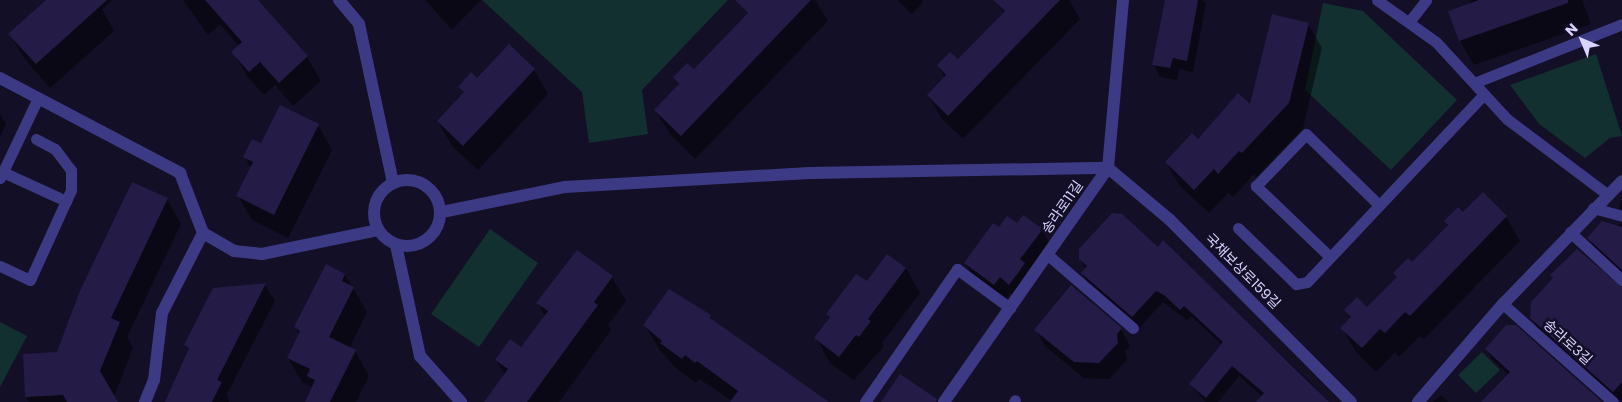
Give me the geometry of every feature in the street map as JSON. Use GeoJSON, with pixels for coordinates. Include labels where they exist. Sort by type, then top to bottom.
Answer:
{"type":"FeatureCollection","features":[{"type":"Feature","properties":{"kind":"street"},"geometry":{"type":"LineString","coordinates":[[339,0],[359,24],[393,183]]}},
{"type":"Feature","properties":{"kind":"street","name":"송라로11길"},"geometry":{"type":"LineString","coordinates":[[944,402],[1108,168],[1123,0]]}},
{"type":"Feature","properties":{"kind":"street"},"geometry":{"type":"LineString","coordinates":[[0,78],[180,173],[203,233],[234,251],[262,254],[378,230]]}},
{"type":"Feature","properties":{"kind":"street"},"geometry":{"type":"LineString","coordinates":[[442,212],[565,186],[810,174],[1108,168]]}},
{"type":"Feature","properties":{"kind":"street","name":"국채보상로159길"},"geometry":{"type":"LineString","coordinates":[[1108,168],[1170,219],[1351,402]]}},
{"type":"Feature","properties":{"kind":"street"},"geometry":{"type":"LineString","coordinates":[[396,245],[419,245],[429,240],[436,230],[442,212],[438,200],[424,184],[404,180],[393,183],[378,197],[374,208],[378,230],[396,245],[420,356],[461,402]]}},
{"type":"Feature","properties":{"kind":"street"},"geometry":{"type":"LineString","coordinates":[[1418,402],[1503,304],[1570,232],[1622,181]]}},
{"type":"Feature","properties":{"kind":"street"},"geometry":{"type":"LineString","coordinates":[[145,402],[154,380],[162,313],[203,233]]}},
{"type":"Feature","properties":{"kind":"lane"},"geometry":{"type":"LineString","coordinates":[[1378,0],[1436,42],[1507,120],[1607,194]]}},
{"type":"Feature","properties":{"kind":"lane"},"geometry":{"type":"LineString","coordinates":[[1409,22],[1426,0]]}},
{"type":"Feature","properties":{"kind":"lane"},"geometry":{"type":"LineString","coordinates":[[1474,82],[1622,24]]}},
{"type":"Feature","properties":{"kind":"lane"},"geometry":{"type":"LineString","coordinates":[[1238,228],[1296,284],[1307,282],[1484,94]]}},
{"type":"Feature","properties":{"kind":"lane"},"geometry":{"type":"LineString","coordinates":[[38,98],[2,175],[66,201]]}},
{"type":"Feature","properties":{"kind":"lane"},"geometry":{"type":"LineString","coordinates":[[1330,257],[1256,186],[1306,134],[1379,205]]}},
{"type":"Feature","properties":{"kind":"lane"},"geometry":{"type":"LineString","coordinates":[[0,266],[30,280],[71,190],[71,170],[55,149],[36,139]]}},
{"type":"Feature","properties":{"kind":"lane"},"geometry":{"type":"LineString","coordinates":[[1594,208],[1622,216]]}},
{"type":"Feature","properties":{"kind":"lane"},"geometry":{"type":"LineString","coordinates":[[1570,232],[1622,280]]}},
{"type":"Feature","properties":{"kind":"lane"},"geometry":{"type":"LineString","coordinates":[[1048,255],[1133,328]]}},
{"type":"Feature","properties":{"kind":"lane"},"geometry":{"type":"LineString","coordinates":[[865,402],[957,269],[1010,308]]}},
{"type":"Feature","properties":{"kind":"lane","name":"송라로3길"},"geometry":{"type":"LineString","coordinates":[[1503,304],[1614,402]]}},
{"type":"Feature","properties":{"kind":"green space"},"geometry":{"type":"Polygon","coordinates":[[[482,0],[728,0],[642,90],[648,134],[589,143],[582,92],[482,0]]]}},
{"type":"Feature","properties":{"kind":"green space"},"geometry":{"type":"Polygon","coordinates":[[[1323,3],[1363,11],[1457,100],[1391,170],[1305,90],[1323,3]]]}},
{"type":"Feature","properties":{"kind":"green space"},"geometry":{"type":"Polygon","coordinates":[[[1596,54],[1622,136],[1610,138],[1585,158],[1539,124],[1510,85],[1596,54]]]}},
{"type":"Feature","properties":{"kind":"green space"},"geometry":{"type":"Polygon","coordinates":[[[490,229],[538,263],[479,347],[431,314],[490,229]]]}},
{"type":"Feature","properties":{"kind":"green space"},"geometry":{"type":"Polygon","coordinates":[[[0,322],[27,336],[0,387],[0,322]]]}},
{"type":"Feature","properties":{"kind":"green space"},"geometry":{"type":"Polygon","coordinates":[[[1482,352],[1500,370],[1476,393],[1458,375],[1482,352]]]}},
{"type":"Feature","properties":{"kind":"building"},"geometry":{"type":"Polygon","coordinates":[[[46,0],[107,0],[36,64],[8,34],[46,0]]]}},
{"type":"Feature","properties":{"kind":"building"},"geometry":{"type":"Polygon","coordinates":[[[205,0],[258,0],[308,56],[279,83],[260,62],[249,72],[231,52],[242,42],[205,0]]]}},
{"type":"Feature","properties":{"kind":"building"},"geometry":{"type":"Polygon","coordinates":[[[735,0],[811,0],[681,136],[654,110],[679,84],[673,77],[687,63],[694,69],[748,13],[735,0]]]}},
{"type":"Feature","properties":{"kind":"building"},"geometry":{"type":"Polygon","coordinates":[[[993,0],[1060,0],[948,116],[927,95],[946,75],[937,65],[950,52],[958,59],[1005,11],[993,0]]]}},
{"type":"Feature","properties":{"kind":"building"},"geometry":{"type":"Polygon","coordinates":[[[1165,0],[1198,0],[1187,61],[1173,58],[1170,68],[1152,65],[1165,0]]]}},
{"type":"Feature","properties":{"kind":"building"},"geometry":{"type":"Polygon","coordinates":[[[1479,0],[1568,0],[1568,3],[1459,41],[1448,11],[1479,0]]]}},
{"type":"Feature","properties":{"kind":"building"},"geometry":{"type":"Polygon","coordinates":[[[1272,14],[1309,23],[1289,103],[1242,153],[1239,151],[1218,174],[1214,169],[1194,190],[1165,162],[1192,133],[1198,139],[1238,93],[1250,104],[1272,14]]]}},
{"type":"Feature","properties":{"kind":"building"},"geometry":{"type":"Polygon","coordinates":[[[509,44],[535,69],[463,146],[437,121],[464,92],[458,87],[471,72],[477,78],[509,44]]]}},
{"type":"Feature","properties":{"kind":"building"},"geometry":{"type":"Polygon","coordinates":[[[280,105],[319,124],[274,215],[236,196],[253,162],[243,157],[252,139],[261,143],[280,105]]]}},
{"type":"Feature","properties":{"kind":"building"},"geometry":{"type":"Polygon","coordinates":[[[132,182],[168,198],[111,318],[120,322],[100,371],[118,402],[67,402],[63,395],[25,397],[23,354],[57,352],[79,293],[132,182]]]}},
{"type":"Feature","properties":{"kind":"building"},"geometry":{"type":"Polygon","coordinates":[[[1483,192],[1507,216],[1410,316],[1405,312],[1385,333],[1380,329],[1362,348],[1340,328],[1351,317],[1344,310],[1357,297],[1367,307],[1397,277],[1393,273],[1408,258],[1412,262],[1448,225],[1444,221],[1458,207],[1463,212],[1483,192]]]}},
{"type":"Feature","properties":{"kind":"building"},"geometry":{"type":"Polygon","coordinates":[[[1112,213],[1122,214],[1158,247],[1163,240],[1329,402],[1256,402],[1264,393],[1232,366],[1206,398],[1189,384],[1223,342],[1184,306],[1180,310],[1164,295],[1156,291],[1132,317],[1081,273],[1087,266],[1079,259],[1079,249],[1112,213]]]}},
{"type":"Feature","properties":{"kind":"building"},"geometry":{"type":"Polygon","coordinates":[[[1023,215],[1043,229],[1020,259],[1025,263],[1009,285],[1000,277],[994,285],[964,263],[993,223],[999,227],[1007,216],[1017,223],[1023,215]]]}},
{"type":"Feature","properties":{"kind":"building"},"geometry":{"type":"Polygon","coordinates":[[[1602,221],[1622,227],[1622,270],[1587,238],[1602,221]]]}},
{"type":"Feature","properties":{"kind":"building"},"geometry":{"type":"Polygon","coordinates":[[[1577,249],[1622,287],[1622,382],[1613,392],[1530,318],[1531,302],[1553,278],[1550,275],[1577,249]]]}},
{"type":"Feature","properties":{"kind":"building"},"geometry":{"type":"Polygon","coordinates":[[[577,250],[613,276],[594,302],[598,305],[527,402],[484,402],[508,369],[495,360],[510,339],[521,347],[548,311],[536,303],[577,250]]]}},
{"type":"Feature","properties":{"kind":"building"},"geometry":{"type":"Polygon","coordinates":[[[887,254],[906,268],[868,319],[871,321],[859,337],[856,335],[839,357],[814,338],[830,317],[826,314],[856,274],[867,281],[887,254]]]}},
{"type":"Feature","properties":{"kind":"building"},"geometry":{"type":"Polygon","coordinates":[[[326,264],[345,274],[342,281],[354,287],[329,337],[356,350],[330,402],[305,402],[315,380],[307,376],[310,369],[287,358],[300,331],[294,327],[326,264]]]}},
{"type":"Feature","properties":{"kind":"building"},"geometry":{"type":"Polygon","coordinates":[[[266,283],[217,380],[222,382],[212,402],[165,402],[189,348],[184,345],[213,288],[266,283]]]}},
{"type":"Feature","properties":{"kind":"building"},"geometry":{"type":"Polygon","coordinates":[[[1071,285],[1122,328],[1117,334],[1118,343],[1099,363],[1074,362],[1034,330],[1071,285]]]}},
{"type":"Feature","properties":{"kind":"building"},"geometry":{"type":"Polygon","coordinates":[[[669,289],[711,315],[710,318],[829,402],[730,402],[738,391],[697,361],[695,363],[685,355],[682,359],[660,343],[662,341],[643,325],[669,289]]]}},
{"type":"Feature","properties":{"kind":"building"},"geometry":{"type":"Polygon","coordinates":[[[1506,325],[1516,325],[1602,402],[1481,402],[1510,372],[1485,349],[1506,325]]]}},
{"type":"Feature","properties":{"kind":"building"},"geometry":{"type":"Polygon","coordinates":[[[900,374],[937,399],[936,402],[881,402],[900,374]]]}}]}
